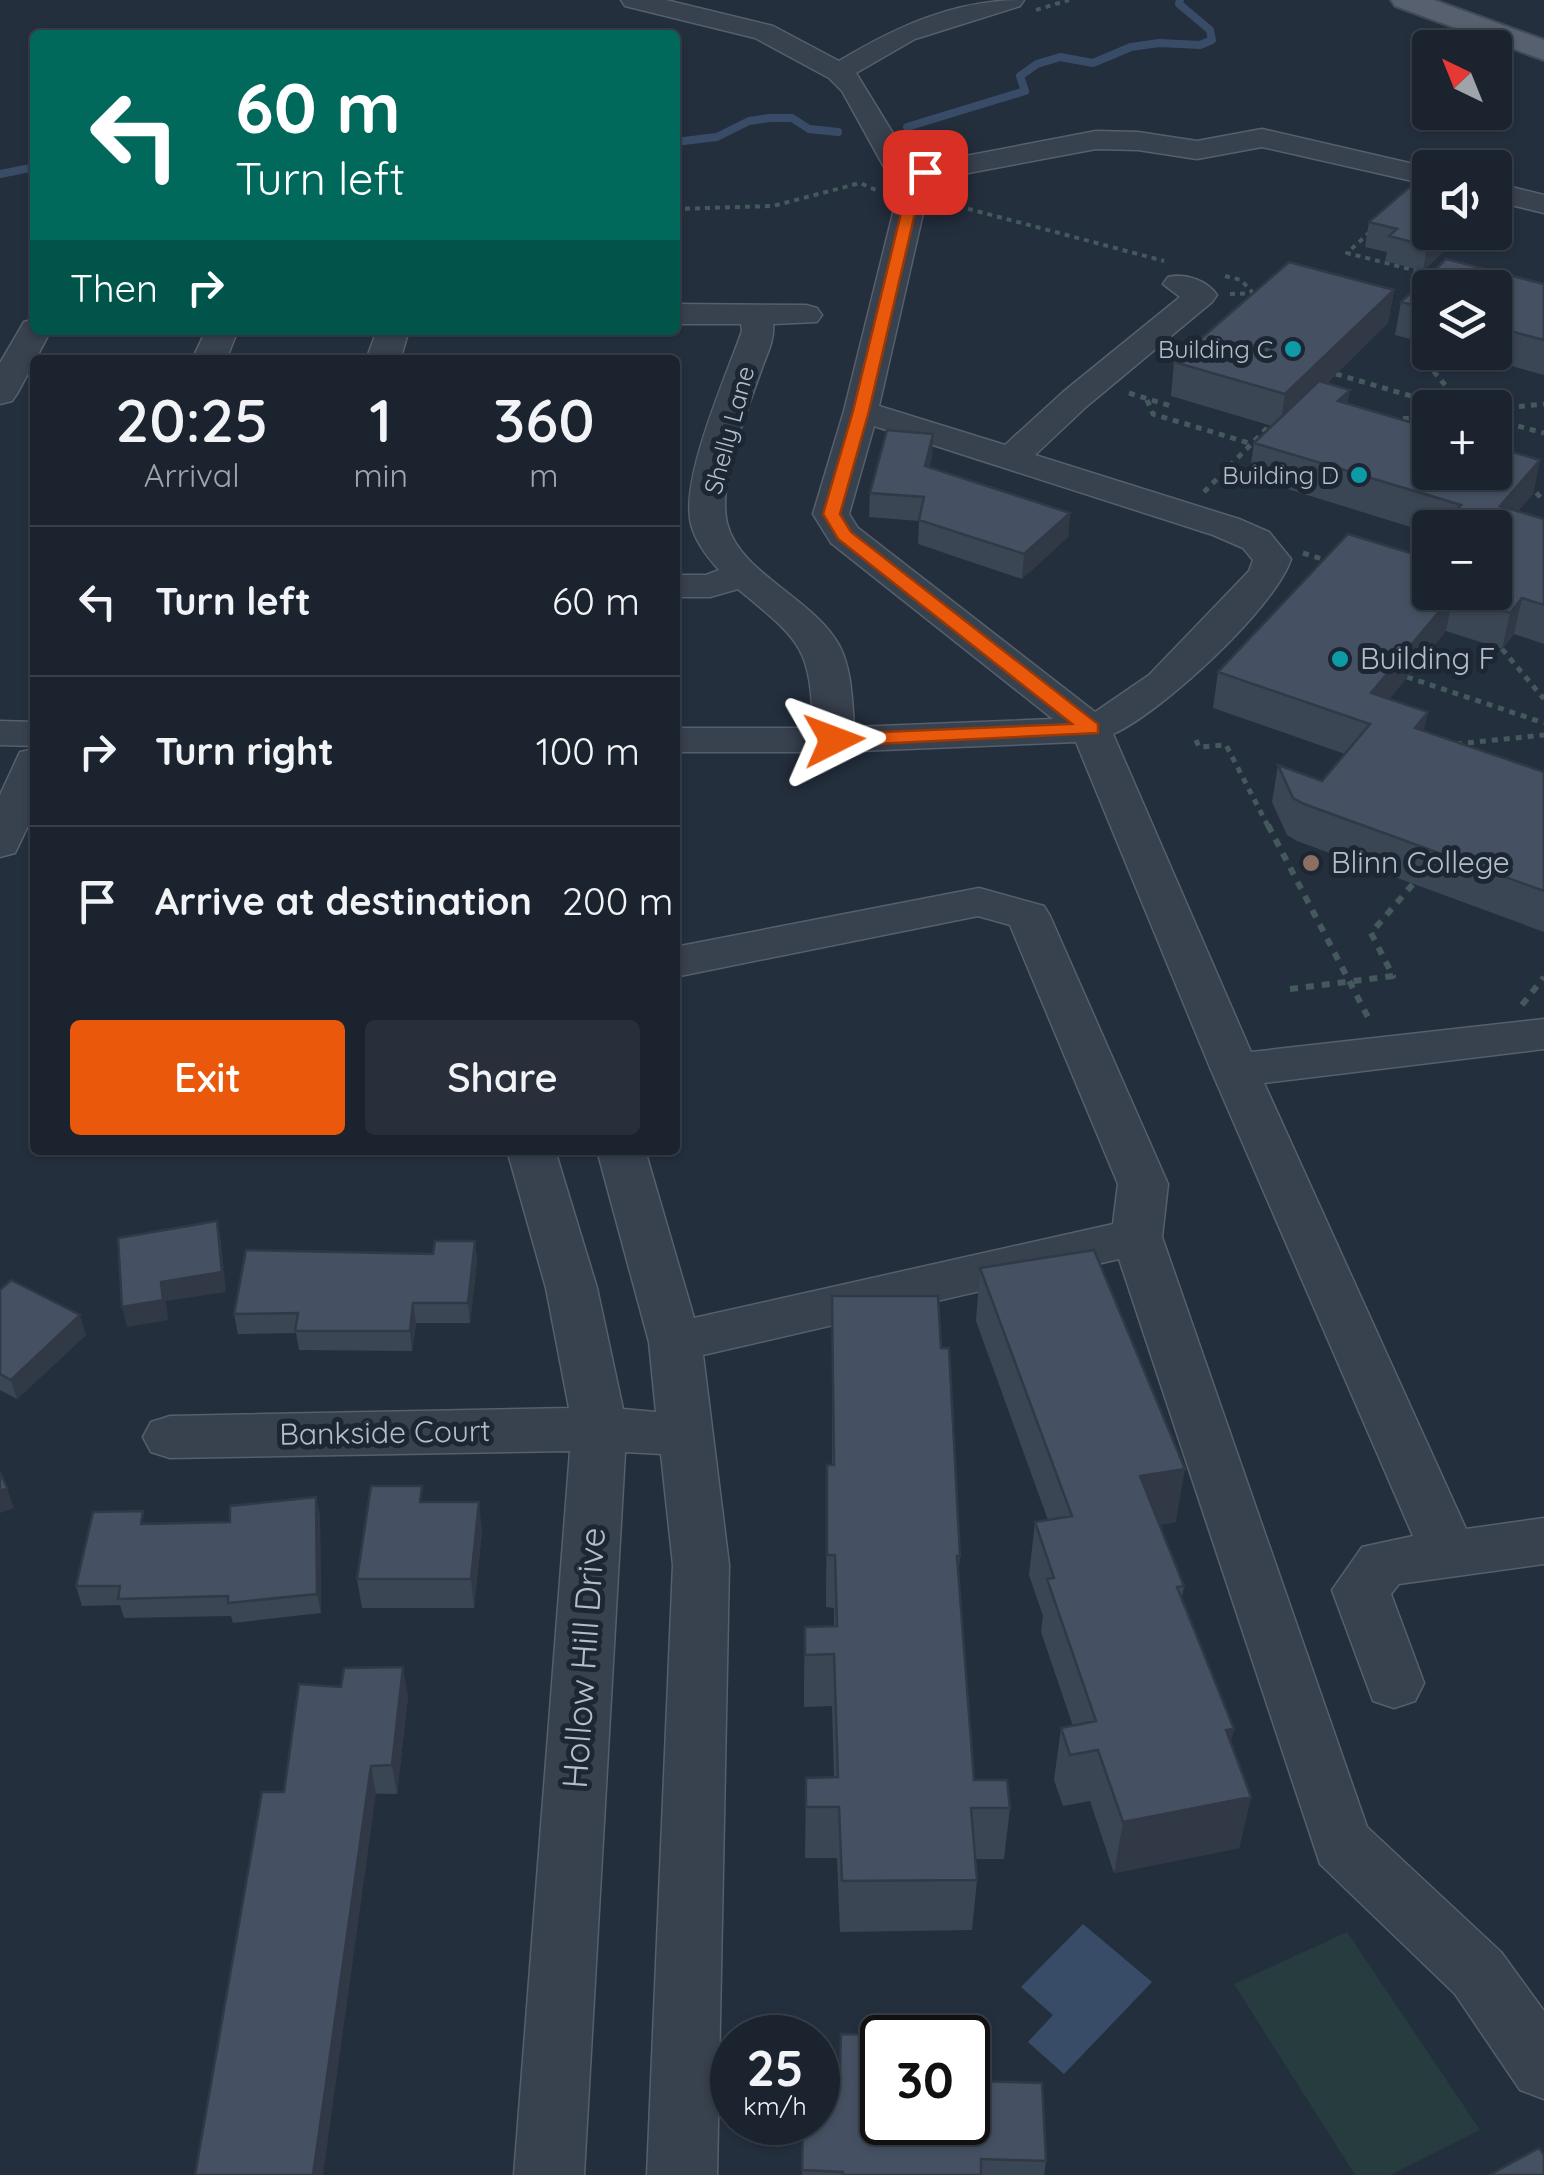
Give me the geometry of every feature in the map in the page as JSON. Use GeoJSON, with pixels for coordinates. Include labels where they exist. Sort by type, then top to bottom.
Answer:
{"type":"FeatureCollection","features":[{"type":"Feature","properties":{"kind":"main road"},"geometry":{"type":"LineString","coordinates":[[1406,0],[1544,51]]}},
{"type":"Feature","properties":{"kind":"street"},"geometry":{"type":"LineString","coordinates":[[634,0],[764,32],[839,72],[854,88],[894,185],[909,209],[861,411],[831,514],[844,535],[1091,728],[1235,1070],[1449,1554]]}},
{"type":"Feature","properties":{"kind":"street"},"geometry":{"type":"LineString","coordinates":[[716,19],[746,0]]}},
{"type":"Feature","properties":{"kind":"street"},"geometry":{"type":"LineString","coordinates":[[839,72],[906,33],[1022,6]]}},
{"type":"Feature","properties":{"kind":"street"},"geometry":{"type":"LineString","coordinates":[[894,185],[1096,140],[1138,141],[1198,150],[1262,138],[1412,171]]}},
{"type":"Feature","properties":{"kind":"street"},"geometry":{"type":"LineString","coordinates":[[1512,196],[1544,204]]}},
{"type":"Feature","properties":{"kind":"street"},"geometry":{"type":"LineString","coordinates":[[1011,459],[1075,399],[1201,295],[1176,274]]}},
{"type":"Feature","properties":{"kind":"street"},"geometry":{"type":"LineString","coordinates":[[680,314],[806,316]]}},
{"type":"Feature","properties":{"kind":"street","name":"Shelly Lane"},"geometry":{"type":"LineString","coordinates":[[756,316],[758,331],[709,487],[708,522],[719,543],[745,574],[814,635],[830,678],[834,740]]}},
{"type":"Feature","properties":{"kind":"street"},"geometry":{"type":"LineString","coordinates":[[0,394],[32,335]]}},
{"type":"Feature","properties":{"kind":"street"},"geometry":{"type":"LineString","coordinates":[[680,740],[834,740],[1091,728],[1118,720],[1150,696],[1196,648],[1244,645],[1286,600],[1260,581],[1272,559],[1256,540],[1226,526],[861,411]]}},
{"type":"Feature","properties":{"kind":"street"},"geometry":{"type":"LineString","coordinates":[[680,586],[710,586],[745,574]]}},
{"type":"Feature","properties":{"kind":"street"},"geometry":{"type":"LineString","coordinates":[[0,734],[30,734]]}},
{"type":"Feature","properties":{"kind":"street"},"geometry":{"type":"LineString","coordinates":[[0,844],[30,773]]}},
{"type":"Feature","properties":{"kind":"street"},"geometry":{"type":"LineString","coordinates":[[680,961],[979,902],[1028,916],[1143,1184],[1137,1236],[1342,1844],[1478,1973],[1544,2067]]}},
{"type":"Feature","properties":{"kind":"street"},"geometry":{"type":"LineString","coordinates":[[1235,1070],[1544,1034]]}},
{"type":"Feature","properties":{"kind":"street","name":"Hollow Hill Drive"},"geometry":{"type":"LineString","coordinates":[[533,1155],[560,1236],[588,1346],[599,1429],[549,2175]]}},
{"type":"Feature","properties":{"kind":"street"},"geometry":{"type":"LineString","coordinates":[[622,1155],[675,1342],[701,1565],[682,2175]]}},
{"type":"Feature","properties":{"kind":"street"},"geometry":{"type":"LineString","coordinates":[[675,1342],[1137,1236]]}},
{"type":"Feature","properties":{"kind":"street","name":"Bankside Court"},"geometry":{"type":"LineString","coordinates":[[170,1437],[599,1429],[686,1435]]}},
{"type":"Feature","properties":{"kind":"street"},"geometry":{"type":"LineString","coordinates":[[1394,1683],[1361,1590],[1382,1563],[1544,1541]]}},
{"type":"Feature","properties":{"kind":"path"},"geometry":{"type":"LineString","coordinates":[[1022,6],[1068,0]]}},
{"type":"Feature","properties":{"kind":"path"},"geometry":{"type":"LineString","coordinates":[[680,209],[773,206],[860,183],[894,185]]}},
{"type":"Feature","properties":{"kind":"path"},"geometry":{"type":"LineString","coordinates":[[925,202],[952,203],[1176,274]]}},
{"type":"Feature","properties":{"kind":"path"},"geometry":{"type":"LineString","coordinates":[[1370,232],[1347,252],[1415,270]]}},
{"type":"Feature","properties":{"kind":"path"},"geometry":{"type":"LineString","coordinates":[[1219,295],[1270,292]]}},
{"type":"Feature","properties":{"kind":"path"},"geometry":{"type":"LineString","coordinates":[[1433,370],[1449,390]]}},
{"type":"Feature","properties":{"kind":"path"},"geometry":{"type":"LineString","coordinates":[[1336,374],[1412,396]]}},
{"type":"Feature","properties":{"kind":"path"},"geometry":{"type":"LineString","coordinates":[[1128,393],[1135,387]]}},
{"type":"Feature","properties":{"kind":"path"},"geometry":{"type":"LineString","coordinates":[[1146,398],[1153,414],[1252,444]]}},
{"type":"Feature","properties":{"kind":"path"},"geometry":{"type":"LineString","coordinates":[[1512,408],[1544,404]]}},
{"type":"Feature","properties":{"kind":"path"},"geometry":{"type":"LineString","coordinates":[[1382,421],[1412,418]]}},
{"type":"Feature","properties":{"kind":"path"},"geometry":{"type":"LineString","coordinates":[[1203,493],[1270,425]]}},
{"type":"Feature","properties":{"kind":"path"},"geometry":{"type":"LineString","coordinates":[[1512,425],[1544,434]]}},
{"type":"Feature","properties":{"kind":"path"},"geometry":{"type":"LineString","coordinates":[[1519,472],[1544,501]]}},
{"type":"Feature","properties":{"kind":"path"},"geometry":{"type":"LineString","coordinates":[[1288,548],[1342,565]]}},
{"type":"Feature","properties":{"kind":"path"},"geometry":{"type":"LineString","coordinates":[[1502,649],[1544,699]]}},
{"type":"Feature","properties":{"kind":"path"},"geometry":{"type":"LineString","coordinates":[[1407,678],[1544,723]]}},
{"type":"Feature","properties":{"kind":"path"},"geometry":{"type":"LineString","coordinates":[[1438,746],[1544,735]]}},
{"type":"Feature","properties":{"kind":"path"},"geometry":{"type":"LineString","coordinates":[[1196,740],[1200,747],[1226,745],[1377,1034]]}},
{"type":"Feature","properties":{"kind":"path"},"geometry":{"type":"LineString","coordinates":[[1290,989],[1393,976],[1371,933],[1414,884]]}},
{"type":"Feature","properties":{"kind":"green space"},"geometry":{"type":"Polygon","coordinates":[[[1347,1932],[1480,2130],[1390,2175],[1355,2175],[1234,1984],[1347,1932]]]}},
{"type":"Feature","properties":{"kind":"water"},"geometry":{"type":"Polygon","coordinates":[[[1083,1924],[1152,1982],[1064,2074],[1028,2042],[1053,2015],[1021,1987],[1083,1924]]]}},
{"type":"Feature","properties":{"kind":"building"},"geometry":{"type":"Polygon","coordinates":[[[1412,185],[1412,242],[1389,236],[1397,229],[1369,222],[1412,185]]]}},
{"type":"Feature","properties":{"kind":"building"},"geometry":{"type":"Polygon","coordinates":[[[1446,259],[1489,270],[1434,270],[1446,259]]]}},
{"type":"Feature","properties":{"kind":"building"},"geometry":{"type":"Polygon","coordinates":[[[1289,262],[1394,290],[1285,394],[1174,362],[1289,262]]]}},
{"type":"Feature","properties":{"kind":"building"},"geometry":{"type":"Polygon","coordinates":[[[1512,276],[1544,284],[1544,340],[1512,332],[1512,276]]]}},
{"type":"Feature","properties":{"kind":"building"},"geometry":{"type":"Polygon","coordinates":[[[1412,291],[1412,305],[1401,302],[1412,291]]]}},
{"type":"Feature","properties":{"kind":"building"},"geometry":{"type":"Polygon","coordinates":[[[1319,381],[1350,390],[1338,401],[1412,423],[1412,490],[1512,490],[1512,452],[1540,460],[1500,506],[1544,519],[1544,605],[1522,598],[1510,613],[1500,610],[1512,610],[1512,510],[1457,510],[1461,505],[1254,443],[1319,381]]]}},
{"type":"Feature","properties":{"kind":"building"},"geometry":{"type":"Polygon","coordinates":[[[887,430],[933,434],[925,466],[1070,513],[1024,554],[919,520],[924,497],[870,493],[887,430]]]}},
{"type":"Feature","properties":{"kind":"building"},"geometry":{"type":"Polygon","coordinates":[[[1348,534],[1412,553],[1412,610],[1440,610],[1371,693],[1428,712],[1415,728],[1544,772],[1544,891],[1293,798],[1278,765],[1322,781],[1370,724],[1218,672],[1348,534]]]}},
{"type":"Feature","properties":{"kind":"building"},"geometry":{"type":"Polygon","coordinates":[[[217,1221],[222,1272],[161,1282],[163,1300],[122,1307],[118,1238],[217,1221]]]}},
{"type":"Feature","properties":{"kind":"building"},"geometry":{"type":"Polygon","coordinates":[[[435,1241],[475,1241],[468,1303],[413,1303],[410,1331],[295,1331],[298,1313],[234,1314],[246,1250],[433,1254],[435,1241]]]}},
{"type":"Feature","properties":{"kind":"building"},"geometry":{"type":"Polygon","coordinates":[[[1094,1250],[1185,1469],[1140,1476],[1184,1586],[1177,1587],[1234,1729],[1226,1730],[1251,1797],[1123,1822],[1098,1750],[1070,1755],[1061,1728],[1096,1721],[1047,1579],[1054,1578],[1035,1522],[1072,1516],[980,1268],[1094,1250]]]}},
{"type":"Feature","properties":{"kind":"building"},"geometry":{"type":"Polygon","coordinates":[[[11,1280],[80,1315],[11,1380],[0,1374],[0,1290],[11,1280]]]}},
{"type":"Feature","properties":{"kind":"building"},"geometry":{"type":"Polygon","coordinates":[[[832,1296],[938,1296],[941,1348],[949,1348],[957,1556],[974,1780],[1007,1780],[1010,1808],[971,1808],[977,1880],[842,1881],[839,1807],[806,1807],[806,1778],[838,1777],[834,1654],[805,1655],[805,1627],[837,1626],[835,1555],[827,1555],[827,1465],[834,1465],[832,1296]]]}},
{"type":"Feature","properties":{"kind":"building"},"geometry":{"type":"Polygon","coordinates":[[[0,1472],[7,1488],[0,1491],[0,1472]]]}},
{"type":"Feature","properties":{"kind":"building"},"geometry":{"type":"Polygon","coordinates":[[[371,1486],[422,1486],[420,1502],[479,1502],[471,1579],[357,1579],[371,1486]]]}},
{"type":"Feature","properties":{"kind":"building"},"geometry":{"type":"Polygon","coordinates":[[[316,1497],[317,1594],[228,1603],[228,1596],[118,1599],[120,1586],[76,1586],[93,1512],[143,1511],[141,1524],[230,1522],[230,1506],[316,1497]]]}},
{"type":"Feature","properties":{"kind":"building"},"geometry":{"type":"Polygon","coordinates":[[[403,1667],[392,1765],[371,1766],[313,2175],[195,2175],[262,1792],[284,1792],[299,1684],[341,1687],[344,1668],[403,1667]]]}},
{"type":"Feature","properties":{"kind":"building"},"geometry":{"type":"Polygon","coordinates":[[[841,2034],[860,2034],[860,2145],[990,2145],[990,2081],[1042,2083],[1046,2161],[981,2159],[981,2175],[843,2175],[802,2170],[803,2145],[840,2145],[841,2034]]]}},
{"type":"Feature","properties":{"kind":"building"},"geometry":{"type":"Polygon","coordinates":[[[1539,2148],[1544,2155],[1544,2175],[1489,2175],[1539,2148]]]}},
{"type":"Feature","properties":{"kind":"waterway"},"geometry":{"type":"LineString","coordinates":[[907,127],[1025,91],[1020,76],[1037,64],[1060,57],[1093,63],[1131,47],[1159,43],[1200,45],[1212,40],[1210,30],[1179,4],[1180,0]]}},
{"type":"Feature","properties":{"kind":"waterway"},"geometry":{"type":"LineString","coordinates":[[680,141],[717,137],[749,121],[770,118],[792,118],[809,129],[838,132]]}},
{"type":"Feature","properties":{"kind":"waterway"},"geometry":{"type":"LineString","coordinates":[[0,174],[30,168]]}},
{"type":"Feature","properties":{"kind":"place","name":"Building C"},"geometry":{"type":"Point","coordinates":[1293,349]}},
{"type":"Feature","properties":{"kind":"place","name":"Building D"},"geometry":{"type":"Point","coordinates":[1359,475]}},
{"type":"Feature","properties":{"kind":"place","name":"Building F"},"geometry":{"type":"Point","coordinates":[1340,659]}},
{"type":"Feature","properties":{"kind":"place","name":"Blinn College"},"geometry":{"type":"Point","coordinates":[1311,863]}},
{"type":"Feature","properties":{"kind":"route"},"geometry":{"type":"LineString","coordinates":[[834,740],[1091,728],[844,535],[831,514],[861,411],[891,271],[909,209],[904,176],[925,172]]}}]}
